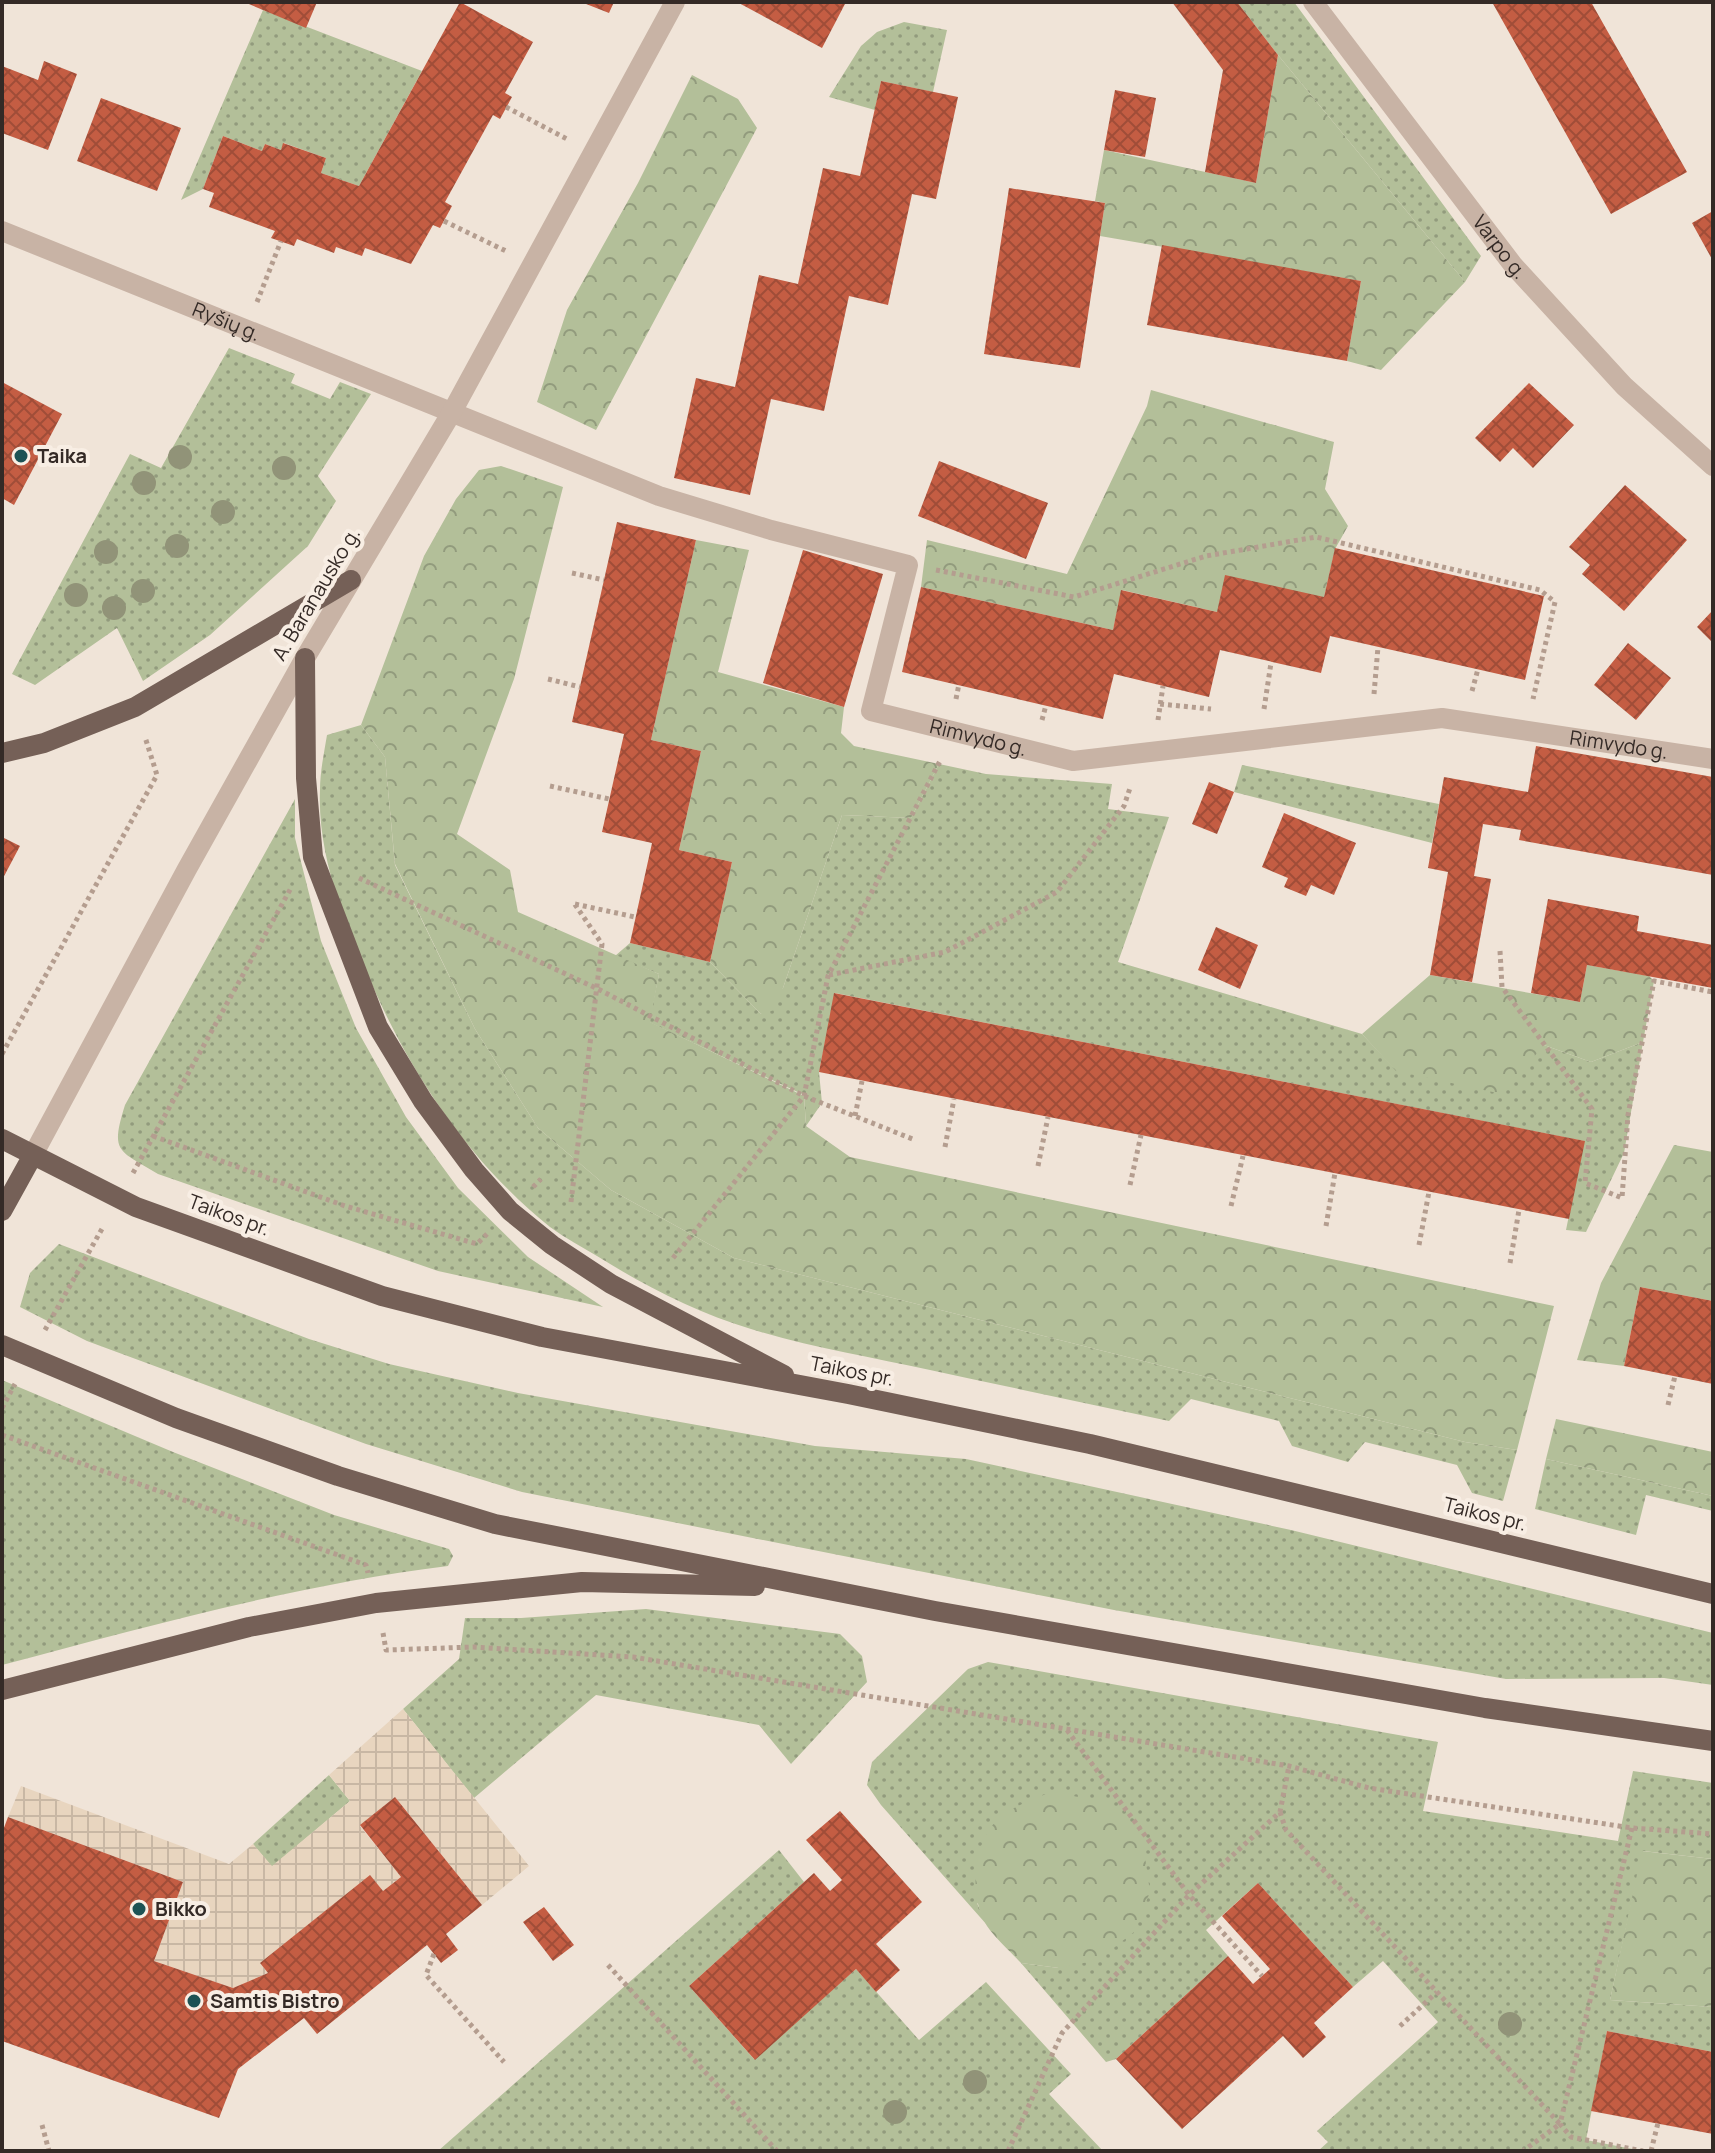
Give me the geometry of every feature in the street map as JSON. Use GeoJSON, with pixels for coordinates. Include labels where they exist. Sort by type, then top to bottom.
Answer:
{"type":"FeatureCollection","features":[{"type":"Feature","properties":{"kind":"main road"},"geometry":{"type":"LineString","coordinates":[[2,753],[44,743],[135,707],[351,580]]}},
{"type":"Feature","properties":{"kind":"main road"},"geometry":{"type":"LineString","coordinates":[[305,658],[306,778],[313,857],[378,1027],[423,1101],[474,1170],[510,1211],[552,1245],[611,1284],[805,1386]]}},
{"type":"Feature","properties":{"kind":"main road","name":"Taikos pr."},"geometry":{"type":"LineString","coordinates":[[2,1139],[119,1200],[382,1296],[542,1337],[1090,1444],[1713,1594]]}},
{"type":"Feature","properties":{"kind":"main road","name":"A. Baranausko g."},"geometry":{"type":"LineString","coordinates":[[2,1211],[33,1155]]}},
{"type":"Feature","properties":{"kind":"main road"},"geometry":{"type":"LineString","coordinates":[[2,1345],[176,1418],[324,1471],[495,1524],[807,1587],[1485,1708],[1713,1741]]}},
{"type":"Feature","properties":{"kind":"main road"},"geometry":{"type":"LineString","coordinates":[[2,1690],[249,1627],[390,1601],[582,1582],[807,1587]]}},
{"type":"Feature","properties":{"kind":"street","name":"A. Baranausko g."},"geometry":{"type":"LineString","coordinates":[[33,1155],[305,658],[452,412],[675,2]]}},
{"type":"Feature","properties":{"kind":"street","name":"Varpo g."},"geometry":{"type":"LineString","coordinates":[[1313,2],[1513,265],[1624,386],[1713,466]]}},
{"type":"Feature","properties":{"kind":"street","name":"Ryšių g."},"geometry":{"type":"LineString","coordinates":[[2,231],[452,412]]}},
{"type":"Feature","properties":{"kind":"street"},"geometry":{"type":"LineString","coordinates":[[452,412],[659,496],[771,530],[908,565]]}},
{"type":"Feature","properties":{"kind":"street","name":"Rimvydo g."},"geometry":{"type":"LineString","coordinates":[[908,565],[871,711],[1073,761],[1442,718],[1713,759]]}},
{"type":"Feature","properties":{"kind":"path"},"geometry":{"type":"LineString","coordinates":[[506,107],[593,152]]}},
{"type":"Feature","properties":{"kind":"path"},"geometry":{"type":"LineString","coordinates":[[444,221],[532,264]]}},
{"type":"Feature","properties":{"kind":"path"},"geometry":{"type":"LineString","coordinates":[[247,329],[281,241]]}},
{"type":"Feature","properties":{"kind":"path"},"geometry":{"type":"LineString","coordinates":[[908,565],[1074,597],[1206,556],[1316,537],[1540,590],[1555,602],[1526,730]]}},
{"type":"Feature","properties":{"kind":"path"},"geometry":{"type":"LineString","coordinates":[[572,573],[604,580]]}},
{"type":"Feature","properties":{"kind":"path"},"geometry":{"type":"LineString","coordinates":[[1263,715],[1271,663]]}},
{"type":"Feature","properties":{"kind":"path"},"geometry":{"type":"LineString","coordinates":[[548,679],[580,687]]}},
{"type":"Feature","properties":{"kind":"path"},"geometry":{"type":"LineString","coordinates":[[673,1258],[804,1096],[828,976],[938,768],[950,730],[959,684]]}},
{"type":"Feature","properties":{"kind":"path"},"geometry":{"type":"LineString","coordinates":[[2,1054],[157,775],[135,707]]}},
{"type":"Feature","properties":{"kind":"path"},"geometry":{"type":"LineString","coordinates":[[828,976],[945,952],[1057,892],[1124,806],[1142,754]]}},
{"type":"Feature","properties":{"kind":"path"},"geometry":{"type":"LineString","coordinates":[[550,786],[609,799]]}},
{"type":"Feature","properties":{"kind":"path"},"geometry":{"type":"LineString","coordinates":[[2,1408],[292,886],[313,857]]}},
{"type":"Feature","properties":{"kind":"path"},"geometry":{"type":"LineString","coordinates":[[359,878],[598,989],[804,1096],[915,1140]]}},
{"type":"Feature","properties":{"kind":"path"},"geometry":{"type":"LineString","coordinates":[[571,1202],[602,944],[574,903],[635,917]]}},
{"type":"Feature","properties":{"kind":"path"},"geometry":{"type":"LineString","coordinates":[[1500,951],[1502,987],[1592,1109],[1585,1183],[1622,1198],[1628,1115],[1654,981],[1713,992]]}},
{"type":"Feature","properties":{"kind":"path"},"geometry":{"type":"LineString","coordinates":[[855,1116],[862,1081]]}},
{"type":"Feature","properties":{"kind":"path"},"geometry":{"type":"LineString","coordinates":[[945,1147],[954,1099]]}},
{"type":"Feature","properties":{"kind":"path"},"geometry":{"type":"LineString","coordinates":[[1038,1166],[1048,1117]]}},
{"type":"Feature","properties":{"kind":"path"},"geometry":{"type":"LineString","coordinates":[[1130,1185],[1141,1135]]}},
{"type":"Feature","properties":{"kind":"path"},"geometry":{"type":"LineString","coordinates":[[153,1136],[345,1206],[477,1244],[541,1179]]}},
{"type":"Feature","properties":{"kind":"path"},"geometry":{"type":"LineString","coordinates":[[1231,1206],[1243,1156]]}},
{"type":"Feature","properties":{"kind":"path"},"geometry":{"type":"LineString","coordinates":[[1326,1226],[1335,1173]]}},
{"type":"Feature","properties":{"kind":"path"},"geometry":{"type":"LineString","coordinates":[[1419,1245],[1429,1192]]}},
{"type":"Feature","properties":{"kind":"path"},"geometry":{"type":"LineString","coordinates":[[1510,1263],[1519,1210]]}},
{"type":"Feature","properties":{"kind":"path"},"geometry":{"type":"LineString","coordinates":[[1668,1405],[1675,1376]]}},
{"type":"Feature","properties":{"kind":"path"},"geometry":{"type":"LineString","coordinates":[[2,1435],[366,1565]]}},
{"type":"Feature","properties":{"kind":"path"},"geometry":{"type":"LineString","coordinates":[[386,1650],[474,1647],[633,1657],[1289,1766],[1369,1788],[1632,1828],[1713,1834]]}},
{"type":"Feature","properties":{"kind":"path"},"geometry":{"type":"LineString","coordinates":[[1067,1730],[1189,1895],[1262,1976]]}},
{"type":"Feature","properties":{"kind":"path"},"geometry":{"type":"LineString","coordinates":[[1289,1766],[1280,1812],[1286,1830],[1571,2137],[1643,2151]]}},
{"type":"Feature","properties":{"kind":"path"},"geometry":{"type":"LineString","coordinates":[[1008,2151],[1062,2033],[1189,1895],[1280,1812]]}},
{"type":"Feature","properties":{"kind":"path"},"geometry":{"type":"LineString","coordinates":[[1523,2151],[1560,2124],[1632,1828]]}},
{"type":"Feature","properties":{"kind":"path"},"geometry":{"type":"LineString","coordinates":[[434,1954],[426,1975],[504,2062]]}},
{"type":"Feature","properties":{"kind":"path"},"geometry":{"type":"LineString","coordinates":[[608,1965],[777,2151]]}},
{"type":"Feature","properties":{"kind":"path"},"geometry":{"type":"LineString","coordinates":[[1400,2026],[1437,1992]]}},
{"type":"Feature","properties":{"kind":"path"},"geometry":{"type":"LineString","coordinates":[[1651,2151],[1658,2123]]}},
{"type":"Feature","properties":{"kind":"path"},"geometry":{"type":"LineString","coordinates":[[42,2125],[49,2151]]}},
{"type":"Feature","properties":{"kind":"green space"},"geometry":{"type":"Polygon","coordinates":[[[1237,2],[1294,2],[1481,256],[1465,282],[1278,55],[1237,2]]]}},
{"type":"Feature","properties":{"kind":"green space"},"geometry":{"type":"Polygon","coordinates":[[[263,10],[422,71],[359,186],[321,173],[326,158],[284,143],[281,150],[265,144],[262,151],[223,136],[203,189],[181,200],[263,10]]]}},
{"type":"Feature","properties":{"kind":"green space"},"geometry":{"type":"Polygon","coordinates":[[[904,22],[947,30],[933,92],[881,81],[875,110],[829,97],[861,46],[877,32],[904,22]]]}},
{"type":"Feature","properties":{"kind":"green space"},"geometry":{"type":"Polygon","coordinates":[[[1278,55],[1465,282],[1381,370],[1347,361],[1361,281],[1100,236],[1105,203],[1095,201],[1104,150],[1256,183],[1278,55]]]}},
{"type":"Feature","properties":{"kind":"green space"},"geometry":{"type":"Polygon","coordinates":[[[692,75],[738,99],[757,128],[596,430],[537,402],[567,310],[638,183],[692,75]]]}},
{"type":"Feature","properties":{"kind":"green space"},"geometry":{"type":"Polygon","coordinates":[[[229,348],[295,374],[291,383],[330,399],[340,382],[371,394],[318,476],[336,501],[308,546],[210,635],[143,681],[117,628],[35,685],[12,674],[130,454],[161,468],[229,348]]]}},
{"type":"Feature","properties":{"kind":"green space"},"geometry":{"type":"Polygon","coordinates":[[[1151,390],[1334,442],[1325,489],[1348,526],[1335,549],[1324,597],[1217,612],[1122,590],[1113,630],[921,587],[927,540],[1067,574],[1147,406],[1151,390]]]}},
{"type":"Feature","properties":{"kind":"green space"},"geometry":{"type":"Polygon","coordinates":[[[501,466],[563,487],[514,679],[457,834],[510,870],[518,912],[659,974],[650,1022],[804,1096],[806,1126],[850,1157],[1554,1306],[1517,1450],[1465,1442],[734,1258],[611,1190],[538,1128],[475,1029],[395,864],[385,757],[361,725],[424,556],[456,499],[479,470],[501,466]]]}},
{"type":"Feature","properties":{"kind":"green space"},"geometry":{"type":"Polygon","coordinates":[[[696,540],[749,550],[718,672],[844,707],[841,733],[854,746],[939,764],[911,818],[842,815],[783,988],[774,1010],[761,1014],[710,962],[732,862],[679,850],[701,751],[651,740],[696,540]]]}},
{"type":"Feature","properties":{"kind":"green space"},"geometry":{"type":"Polygon","coordinates":[[[361,725],[385,757],[395,865],[475,1029],[538,1128],[611,1190],[734,1258],[1465,1442],[1517,1450],[1503,1501],[1472,1493],[1457,1465],[1365,1442],[1348,1462],[1292,1446],[1279,1421],[1191,1399],[1169,1421],[773,1335],[711,1315],[672,1298],[556,1231],[498,1179],[431,1094],[395,1032],[347,924],[324,844],[320,783],[327,735],[361,725]]]}},
{"type":"Feature","properties":{"kind":"green space"},"geometry":{"type":"Polygon","coordinates":[[[939,764],[986,774],[1112,784],[1108,809],[1169,817],[1118,962],[1362,1034],[1397,1071],[1544,1045],[1591,1062],[1643,1042],[1624,1153],[1586,1232],[1566,1230],[1584,1141],[835,993],[819,1072],[822,1103],[806,1126],[804,1095],[649,1022],[659,974],[615,956],[630,943],[710,962],[761,1014],[783,988],[842,815],[911,818],[939,764]]]}},
{"type":"Feature","properties":{"kind":"green space"},"geometry":{"type":"Polygon","coordinates":[[[1242,765],[1439,804],[1432,843],[1234,792],[1242,765]]]}},
{"type":"Feature","properties":{"kind":"green space"},"geometry":{"type":"Polygon","coordinates":[[[295,799],[295,838],[321,941],[356,1028],[406,1117],[458,1188],[528,1257],[603,1307],[438,1271],[158,1174],[121,1148],[118,1133],[125,1105],[295,799]]]}},
{"type":"Feature","properties":{"kind":"green space"},"geometry":{"type":"Polygon","coordinates":[[[1587,965],[1649,976],[1654,981],[1643,1042],[1591,1062],[1544,1045],[1502,1094],[1396,1071],[1362,1034],[1430,975],[1580,1002],[1587,965]]]}},
{"type":"Feature","properties":{"kind":"green space"},"geometry":{"type":"Polygon","coordinates":[[[1674,1145],[1713,1152],[1713,1301],[1640,1287],[1624,1366],[1577,1360],[1601,1283],[1674,1145]]]}},
{"type":"Feature","properties":{"kind":"green space"},"geometry":{"type":"Polygon","coordinates":[[[59,1244],[309,1339],[389,1364],[518,1393],[815,1446],[966,1459],[1291,1530],[1713,1633],[1713,1685],[1664,1678],[1506,1679],[1114,1610],[522,1492],[366,1444],[87,1341],[20,1307],[30,1273],[59,1244]]]}},
{"type":"Feature","properties":{"kind":"green space"},"geometry":{"type":"Polygon","coordinates":[[[2,1380],[334,1515],[449,1549],[453,1556],[448,1566],[279,1595],[2,1665],[2,1380]]]}},
{"type":"Feature","properties":{"kind":"green space"},"geometry":{"type":"Polygon","coordinates":[[[1556,1419],[1713,1452],[1713,1496],[1546,1459],[1556,1419]]]}},
{"type":"Feature","properties":{"kind":"green space"},"geometry":{"type":"Polygon","coordinates":[[[1546,1459],[1713,1496],[1713,1511],[1646,1495],[1636,1535],[1535,1509],[1546,1459]]]}},
{"type":"Feature","properties":{"kind":"green space"},"geometry":{"type":"Polygon","coordinates":[[[646,1609],[840,1634],[862,1656],[867,1682],[791,1764],[759,1725],[596,1695],[474,1798],[403,1709],[459,1659],[465,1618],[521,1618],[646,1609]]]}},
{"type":"Feature","properties":{"kind":"green space"},"geometry":{"type":"Polygon","coordinates":[[[988,1662],[1438,1742],[1423,1811],[1618,1841],[1633,1771],[1713,1783],[1713,1859],[1643,1851],[1610,2000],[1713,2007],[1713,2052],[1607,2031],[1586,2140],[1643,2151],[1318,2151],[1328,2142],[1317,2131],[1438,2022],[1383,1961],[1353,1987],[1258,1883],[1206,1930],[1228,1956],[1116,2059],[1106,2062],[1021,1963],[1059,1968],[977,1903],[987,1925],[867,1785],[872,1762],[968,1669],[988,1662]]]}},
{"type":"Feature","properties":{"kind":"green space"},"geometry":{"type":"Polygon","coordinates":[[[329,1775],[350,1801],[272,1867],[253,1844],[329,1775]]]}},
{"type":"Feature","properties":{"kind":"green space"},"geometry":{"type":"Polygon","coordinates":[[[1051,1792],[1106,1802],[1143,1843],[1150,1892],[1134,1932],[1098,1960],[1059,1968],[1021,1963],[1003,1945],[987,1926],[981,1913],[976,1882],[980,1849],[995,1822],[1016,1807],[1051,1792]]]}},
{"type":"Feature","properties":{"kind":"green space"},"geometry":{"type":"Polygon","coordinates":[[[779,1850],[804,1882],[689,1986],[754,2059],[856,1969],[919,2040],[986,1982],[1071,2074],[1049,2094],[1103,2151],[438,2151],[779,1850]]]}},
{"type":"Feature","properties":{"kind":"green space"},"geometry":{"type":"Polygon","coordinates":[[[1642,1851],[1713,1859],[1713,2007],[1610,2000],[1642,1851]]]}},
{"type":"Feature","properties":{"kind":"shaded area"},"geometry":{"type":"Polygon","coordinates":[[[403,1709],[529,1866],[482,1905],[395,1797],[360,1826],[401,1877],[383,1891],[260,1963],[268,1973],[233,1988],[154,1961],[183,1882],[8,1817],[21,1786],[229,1864],[253,1844],[272,1866],[350,1801],[329,1775],[403,1709]]]}},
{"type":"Feature","properties":{"kind":"building"},"geometry":{"type":"Polygon","coordinates":[[[244,2],[317,2],[306,28],[244,2]]]}},
{"type":"Feature","properties":{"kind":"building"},"geometry":{"type":"Polygon","coordinates":[[[460,2],[533,42],[505,93],[512,97],[500,119],[493,115],[445,202],[452,206],[440,228],[433,225],[411,264],[365,248],[362,256],[336,247],[334,253],[297,239],[294,246],[271,238],[275,231],[209,207],[214,193],[203,189],[223,136],[262,151],[265,144],[281,150],[283,143],[326,158],[321,173],[359,186],[460,2]]]}},
{"type":"Feature","properties":{"kind":"building"},"geometry":{"type":"Polygon","coordinates":[[[581,2],[614,2],[609,13],[581,2]]]}},
{"type":"Feature","properties":{"kind":"building"},"geometry":{"type":"Polygon","coordinates":[[[737,2],[846,2],[822,48],[737,2]]]}},
{"type":"Feature","properties":{"kind":"building"},"geometry":{"type":"Polygon","coordinates":[[[1172,2],[1237,2],[1278,55],[1256,183],[1205,172],[1223,70],[1172,2]]]}},
{"type":"Feature","properties":{"kind":"building"},"geometry":{"type":"Polygon","coordinates":[[[1492,2],[1591,2],[1687,172],[1611,214],[1492,2]]]}},
{"type":"Feature","properties":{"kind":"building"},"geometry":{"type":"Polygon","coordinates":[[[44,61],[77,74],[48,150],[2,133],[2,66],[38,80],[44,61]]]}},
{"type":"Feature","properties":{"kind":"building"},"geometry":{"type":"Polygon","coordinates":[[[881,81],[958,97],[936,199],[912,194],[888,305],[849,296],[824,411],[771,399],[750,495],[674,478],[696,378],[735,387],[759,275],[798,284],[823,168],[860,176],[881,81]]]}},
{"type":"Feature","properties":{"kind":"building"},"geometry":{"type":"Polygon","coordinates":[[[1115,90],[1156,98],[1145,157],[1104,150],[1115,90]]]}},
{"type":"Feature","properties":{"kind":"building"},"geometry":{"type":"Polygon","coordinates":[[[101,98],[181,128],[157,191],[77,161],[101,98]]]}},
{"type":"Feature","properties":{"kind":"building"},"geometry":{"type":"Polygon","coordinates":[[[1009,188],[1105,203],[1080,368],[984,354],[1009,188]]]}},
{"type":"Feature","properties":{"kind":"building"},"geometry":{"type":"Polygon","coordinates":[[[1713,211],[1713,261],[1692,223],[1713,211]]]}},
{"type":"Feature","properties":{"kind":"building"},"geometry":{"type":"Polygon","coordinates":[[[1162,245],[1361,281],[1347,361],[1147,325],[1162,245]]]}},
{"type":"Feature","properties":{"kind":"building","name":"Taika"},"geometry":{"type":"Polygon","coordinates":[[[2,382],[62,414],[14,505],[2,498],[2,382]]]}},
{"type":"Feature","properties":{"kind":"building"},"geometry":{"type":"Polygon","coordinates":[[[1529,383],[1574,425],[1533,468],[1513,448],[1500,462],[1475,438],[1529,383]]]}},
{"type":"Feature","properties":{"kind":"building"},"geometry":{"type":"Polygon","coordinates":[[[939,461],[1048,503],[1026,559],[918,516],[939,461]]]}},
{"type":"Feature","properties":{"kind":"building"},"geometry":{"type":"Polygon","coordinates":[[[1625,485],[1687,540],[1624,611],[1582,574],[1590,565],[1569,547],[1625,485]]]}},
{"type":"Feature","properties":{"kind":"building"},"geometry":{"type":"Polygon","coordinates":[[[617,522],[696,540],[651,740],[701,751],[679,850],[732,862],[710,962],[630,943],[652,843],[602,832],[624,734],[572,722],[617,522]]]}},
{"type":"Feature","properties":{"kind":"building"},"geometry":{"type":"Polygon","coordinates":[[[1335,548],[1544,596],[1525,680],[1330,636],[1321,673],[1220,650],[1209,697],[1114,674],[1103,719],[902,672],[921,587],[1113,630],[1121,590],[1217,612],[1225,575],[1324,597],[1335,548]]]}},
{"type":"Feature","properties":{"kind":"building"},"geometry":{"type":"Polygon","coordinates":[[[803,550],[883,574],[844,707],[763,683],[803,550]]]}},
{"type":"Feature","properties":{"kind":"building"},"geometry":{"type":"Polygon","coordinates":[[[1713,610],[1713,643],[1697,627],[1713,610]]]}},
{"type":"Feature","properties":{"kind":"building"},"geometry":{"type":"Polygon","coordinates":[[[1628,643],[1671,678],[1636,720],[1594,685],[1628,643]]]}},
{"type":"Feature","properties":{"kind":"building"},"geometry":{"type":"Polygon","coordinates":[[[1536,746],[1713,777],[1713,875],[1519,840],[1521,830],[1483,824],[1474,876],[1491,879],[1472,982],[1430,975],[1448,872],[1428,868],[1444,777],[1528,792],[1536,746]]]}},
{"type":"Feature","properties":{"kind":"building"},"geometry":{"type":"Polygon","coordinates":[[[1209,782],[1234,792],[1217,834],[1192,824],[1209,782]]]}},
{"type":"Feature","properties":{"kind":"building"},"geometry":{"type":"Polygon","coordinates":[[[1284,813],[1356,843],[1334,895],[1311,885],[1306,896],[1284,887],[1288,878],[1262,867],[1284,813]]]}},
{"type":"Feature","properties":{"kind":"building"},"geometry":{"type":"Polygon","coordinates":[[[2,837],[20,846],[2,880],[2,837]]]}},
{"type":"Feature","properties":{"kind":"building"},"geometry":{"type":"Polygon","coordinates":[[[1548,899],[1639,916],[1637,931],[1713,945],[1713,988],[1587,965],[1580,1002],[1531,993],[1548,899]]]}},
{"type":"Feature","properties":{"kind":"building"},"geometry":{"type":"Polygon","coordinates":[[[1216,927],[1258,945],[1240,989],[1198,970],[1216,927]]]}},
{"type":"Feature","properties":{"kind":"building"},"geometry":{"type":"Polygon","coordinates":[[[834,993],[1585,1141],[1569,1219],[819,1072],[834,993]]]}},
{"type":"Feature","properties":{"kind":"building"},"geometry":{"type":"Polygon","coordinates":[[[1640,1287],[1713,1301],[1713,1384],[1624,1366],[1640,1287]]]}},
{"type":"Feature","properties":{"kind":"building"},"geometry":{"type":"Polygon","coordinates":[[[395,1797],[482,1905],[446,1934],[458,1950],[441,1963],[427,1945],[317,2034],[304,2018],[238,2069],[219,2118],[2,2041],[2,1833],[8,1817],[183,1882],[154,1961],[233,1988],[268,1973],[260,1963],[370,1875],[383,1891],[401,1877],[360,1825],[395,1797]]]}},
{"type":"Feature","properties":{"kind":"building"},"geometry":{"type":"Polygon","coordinates":[[[840,1811],[922,1902],[876,1944],[900,1970],[876,1992],[856,1969],[755,2060],[689,1986],[814,1873],[830,1891],[842,1880],[806,1840],[840,1811]]]}},
{"type":"Feature","properties":{"kind":"building"},"geometry":{"type":"Polygon","coordinates":[[[1258,1883],[1353,1987],[1314,2023],[1326,2037],[1303,2058],[1283,2036],[1182,2129],[1116,2059],[1228,1956],[1253,1984],[1270,1969],[1222,1916],[1258,1883]]]}},
{"type":"Feature","properties":{"kind":"building"},"geometry":{"type":"Polygon","coordinates":[[[544,1907],[574,1945],[553,1961],[523,1922],[544,1907]]]}},
{"type":"Feature","properties":{"kind":"building"},"geometry":{"type":"Polygon","coordinates":[[[1607,2031],[1713,2052],[1713,2134],[1591,2111],[1607,2031]]]}},
{"type":"Feature","properties":{"kind":"place","name":"Taika"},"geometry":{"type":"Point","coordinates":[21,456]}},
{"type":"Feature","properties":{"kind":"place","name":"Bikko"},"geometry":{"type":"Point","coordinates":[139,1909]}},
{"type":"Feature","properties":{"kind":"place","name":"Samtis Bistro"},"geometry":{"type":"Point","coordinates":[194,2001]}}]}
